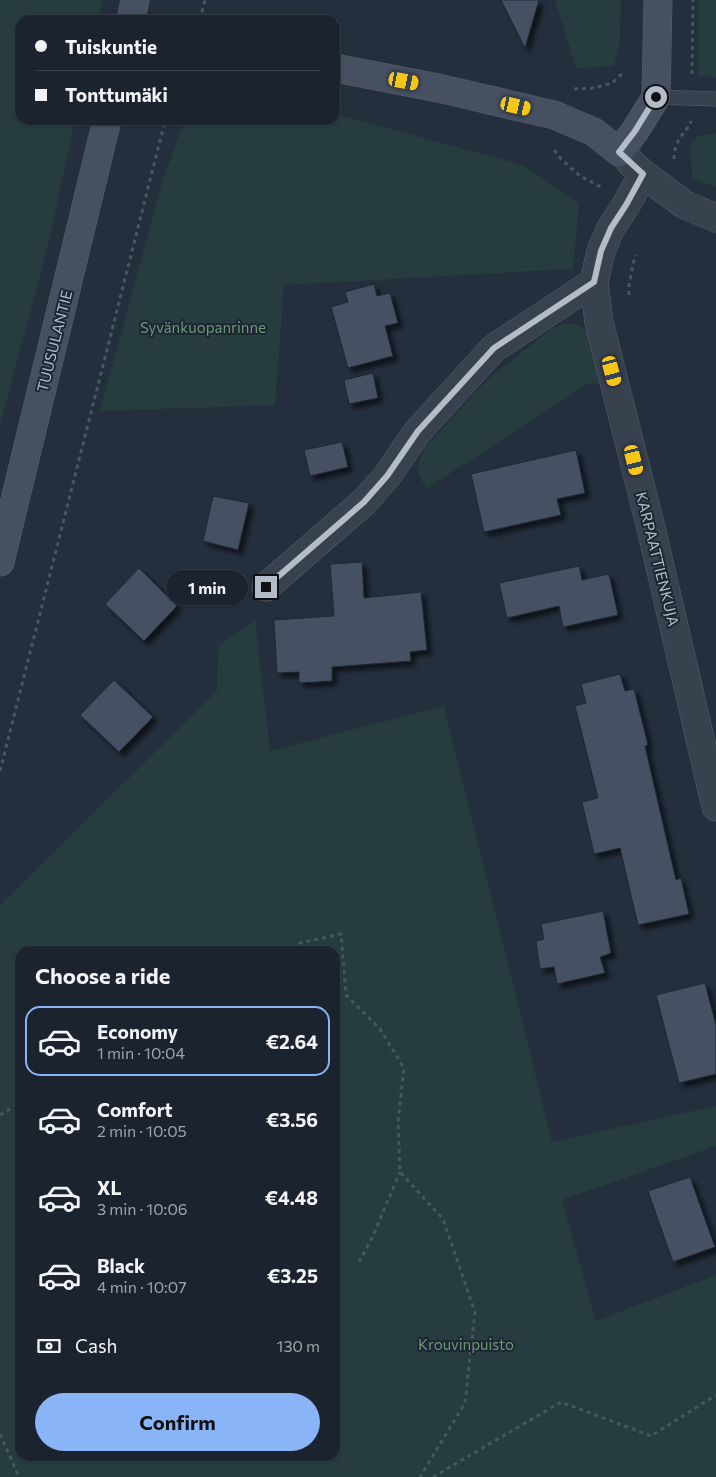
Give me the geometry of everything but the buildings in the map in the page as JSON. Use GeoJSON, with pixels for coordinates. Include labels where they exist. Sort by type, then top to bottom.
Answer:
{"type":"FeatureCollection","features":[{"type":"Feature","properties":{"kind":"main road"},"geometry":{"type":"LineString","coordinates":[[132,15],[136,0]]}},
{"type":"Feature","properties":{"kind":"main road"},"geometry":{"type":"LineString","coordinates":[[340,69],[438,88],[554,115],[594,132],[619,152],[635,131],[656,97],[658,0]]}},
{"type":"Feature","properties":{"kind":"main road","name":"TUUSULANTIE"},"geometry":{"type":"LineString","coordinates":[[0,562],[106,125]]}},
{"type":"Feature","properties":{"kind":"street"},"geometry":{"type":"LineString","coordinates":[[619,152],[643,174],[685,205],[716,218]]}},
{"type":"Feature","properties":{"kind":"street","name":"KARPAATTIENKUJA"},"geometry":{"type":"LineString","coordinates":[[643,174],[611,228],[601,251],[594,282],[599,322],[652,532],[716,807]]}},
{"type":"Feature","properties":{"kind":"street"},"geometry":{"type":"LineString","coordinates":[[266,587],[364,502],[387,476],[418,431],[494,348],[594,282]]}},
{"type":"Feature","properties":{"kind":"lane"},"geometry":{"type":"LineString","coordinates":[[656,97],[716,99]]}},
{"type":"Feature","properties":{"kind":"path"},"geometry":{"type":"LineString","coordinates":[[201,15],[205,0]]}},
{"type":"Feature","properties":{"kind":"path"},"geometry":{"type":"LineString","coordinates":[[674,167],[674,153],[680,136],[690,125],[693,0]]}},
{"type":"Feature","properties":{"kind":"path"},"geometry":{"type":"LineString","coordinates":[[554,115],[563,89],[594,88],[612,83],[628,68]]}},
{"type":"Feature","properties":{"kind":"path"},"geometry":{"type":"LineString","coordinates":[[0,771],[165,125]]}},
{"type":"Feature","properties":{"kind":"path"},"geometry":{"type":"LineString","coordinates":[[298,946],[300,943],[342,934],[346,995],[380,1029],[404,1068],[398,1122],[400,1172],[372,1238],[359,1262]]}},
{"type":"Feature","properties":{"kind":"path"},"geometry":{"type":"LineString","coordinates":[[0,1115],[15,1106]]}},
{"type":"Feature","properties":{"kind":"path"},"geometry":{"type":"LineString","coordinates":[[400,1172],[443,1219],[476,1312],[465,1403],[420,1477]]}},
{"type":"Feature","properties":{"kind":"path"},"geometry":{"type":"LineString","coordinates":[[433,1477],[561,1402],[651,1436],[716,1395]]}},
{"type":"Feature","properties":{"kind":"path"},"geometry":{"type":"LineString","coordinates":[[0,1434],[21,1477]]}},
{"type":"Feature","properties":{"kind":"green space"},"geometry":{"type":"Polygon","coordinates":[[[0,0],[102,0],[99,15],[15,15],[15,125],[74,125],[48,246],[0,425],[0,0]]]}},
{"type":"Feature","properties":{"kind":"green space"},"geometry":{"type":"Polygon","coordinates":[[[555,0],[621,0],[620,41],[614,66],[576,68],[555,0]]]}},
{"type":"Feature","properties":{"kind":"green space"},"geometry":{"type":"Polygon","coordinates":[[[698,0],[716,0],[716,77],[698,76],[698,0]]]}},
{"type":"Feature","properties":{"kind":"green space","name":"Syvänkuopanrinne"},"geometry":{"type":"Polygon","coordinates":[[[340,115],[523,165],[579,203],[573,269],[284,285],[275,405],[100,411],[164,176],[183,125],[340,125],[340,115]]]}},
{"type":"Feature","properties":{"kind":"green space"},"geometry":{"type":"Polygon","coordinates":[[[716,133],[716,187],[692,178],[690,143],[699,136],[716,133]]]}},
{"type":"Feature","properties":{"kind":"green space"},"geometry":{"type":"Polygon","coordinates":[[[562,324],[574,324],[585,329],[592,344],[600,384],[589,383],[426,489],[419,474],[418,463],[428,444],[488,379],[551,329],[562,324]]]}},
{"type":"Feature","properties":{"kind":"green space","name":"Krouvinpuisto"},"geometry":{"type":"Polygon","coordinates":[[[255,620],[270,751],[444,706],[552,1142],[716,1106],[716,1146],[562,1200],[596,1321],[716,1275],[716,1477],[0,1477],[1,904],[217,691],[218,646],[255,620]]]}},
{"type":"Feature","properties":{"kind":"route"},"geometry":{"type":"LineString","coordinates":[[266,587],[364,502],[387,476],[418,431],[494,348],[594,282],[601,251],[611,228],[643,174],[619,152],[635,131],[656,97]]}}]}
